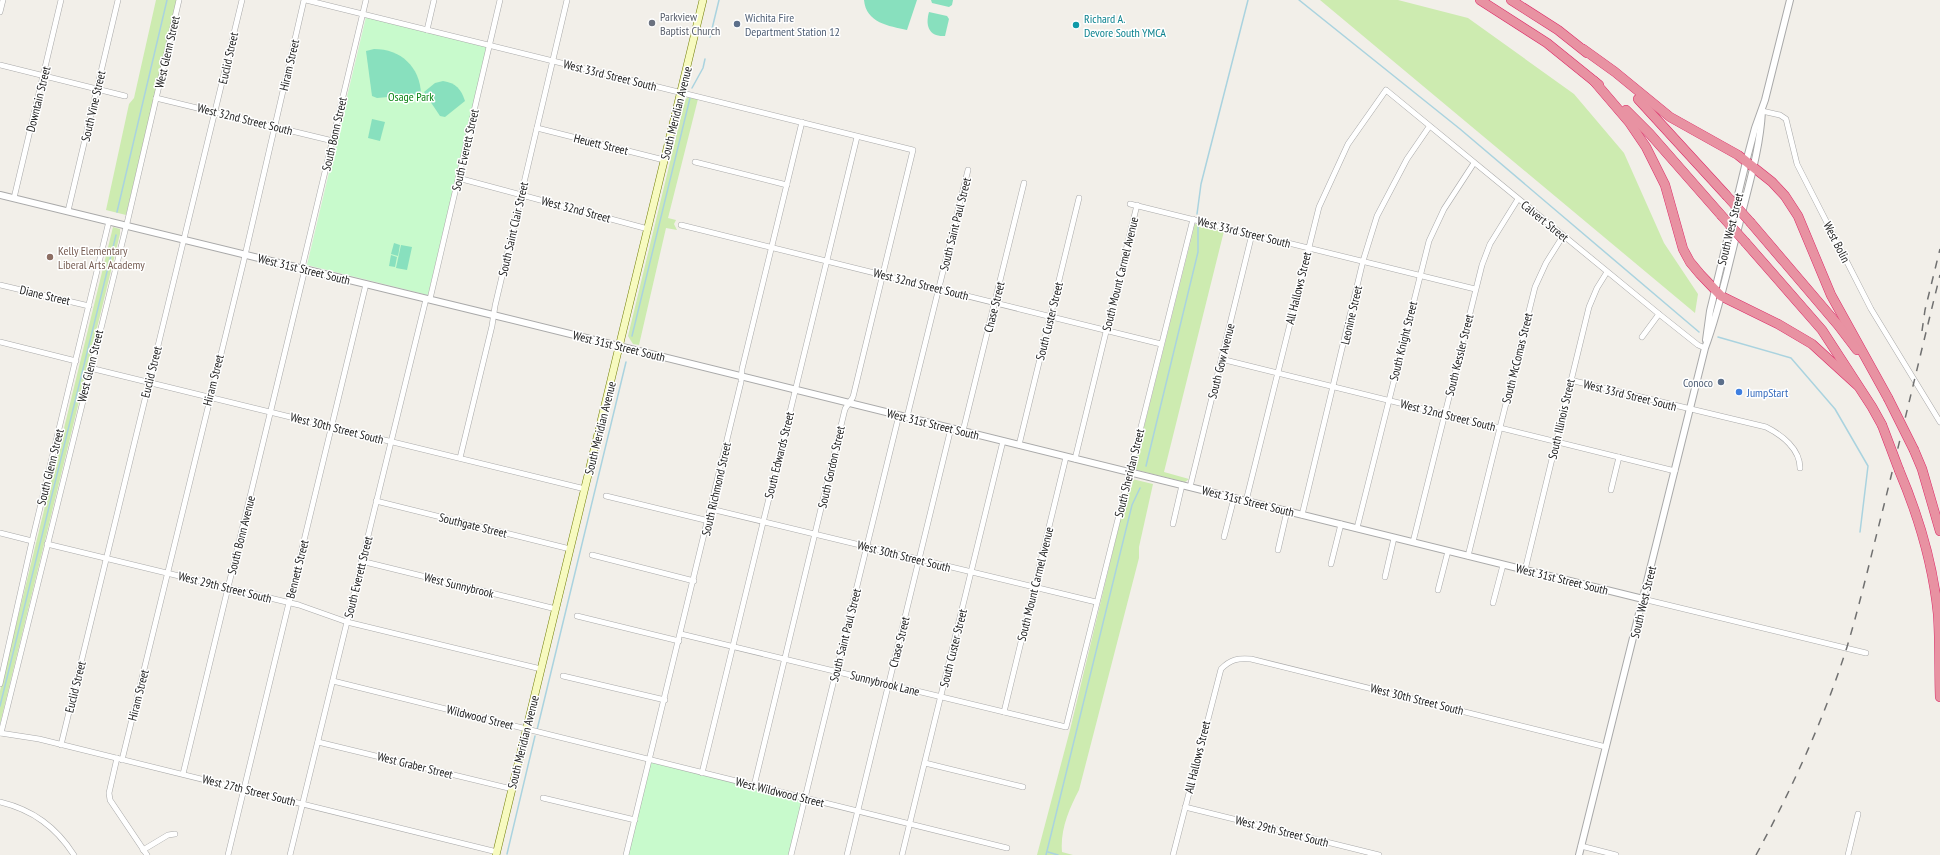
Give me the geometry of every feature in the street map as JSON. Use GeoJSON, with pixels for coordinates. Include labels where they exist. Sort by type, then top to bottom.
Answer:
{"type":"FeatureCollection","features":[{"type":"Feature","properties":{"kind":"highway"},"geometry":{"type":"LineString","coordinates":[[1480,0],[1547,43],[1594,81],[1650,134],[1822,330],[1882,425],[1919,520],[1931,567],[1938,615],[1940,697]]}},
{"type":"Feature","properties":{"kind":"highway"},"geometry":{"type":"LineString","coordinates":[[1511,0],[1558,30],[1616,72],[1670,117],[1750,165],[1772,182],[1785,196],[1798,216],[1824,282],[1888,398],[1914,450],[1922,469],[1940,531]]}},
{"type":"Feature","properties":{"kind":"highway"},"geometry":{"type":"LineString","coordinates":[[1583,49],[1644,104],[1726,195],[1838,325],[1874,374]]}},
{"type":"Feature","properties":{"kind":"highway"},"geometry":{"type":"LineString","coordinates":[[1594,81],[1616,105],[1640,136],[1665,185],[1683,249],[1694,268],[1718,293],[1802,337],[1821,350],[1857,385]]}},
{"type":"Feature","properties":{"kind":"main road","name":"South Meridian Avenue"},"geometry":{"type":"LineString","coordinates":[[497,853],[703,0]]}},
{"type":"Feature","properties":{"kind":"street"},"geometry":{"type":"LineString","coordinates":[[0,12],[3,0]]}},
{"type":"Feature","properties":{"kind":"street","name":"Downtain Street"},"geometry":{"type":"LineString","coordinates":[[14,198],[61,0]]}},
{"type":"Feature","properties":{"kind":"street","name":"South Vine Street"},"geometry":{"type":"LineString","coordinates":[[68,211],[118,0]]}},
{"type":"Feature","properties":{"kind":"street","name":"West Glenn Street"},"geometry":{"type":"LineString","coordinates":[[1,733],[126,225],[179,0]]}},
{"type":"Feature","properties":{"kind":"street","name":"Euclid Street"},"geometry":{"type":"LineString","coordinates":[[61,745],[242,0]]}},
{"type":"Feature","properties":{"kind":"street","name":"West 33rd Street South"},"geometry":{"type":"LineString","coordinates":[[305,0],[913,150]]}},
{"type":"Feature","properties":{"kind":"street","name":"Hiram Street"},"geometry":{"type":"LineString","coordinates":[[147,855],[110,800],[109,793],[167,572],[305,0]]}},
{"type":"Feature","properties":{"kind":"street","name":"South Bonn Street"},"geometry":{"type":"LineString","coordinates":[[271,412],[366,0]]}},
{"type":"Feature","properties":{"kind":"street"},"geometry":{"type":"LineString","coordinates":[[427,30],[434,0]]}},
{"type":"Feature","properties":{"kind":"street","name":"South Everett Street"},"geometry":{"type":"LineString","coordinates":[[290,855],[361,561],[458,178],[500,0]]}},
{"type":"Feature","properties":{"kind":"street","name":"South Saint Clair Street"},"geometry":{"type":"LineString","coordinates":[[460,458],[567,0]]}},
{"type":"Feature","properties":{"kind":"street","name":"South West Street"},"geometry":{"type":"LineString","coordinates":[[1579,855],[1705,348],[1710,311],[1718,293],[1750,165],[1761,129],[1762,111],[1790,0]]}},
{"type":"Feature","properties":{"kind":"street"},"geometry":{"type":"LineString","coordinates":[[0,65],[125,96]]}},
{"type":"Feature","properties":{"kind":"street","name":"Calvert Street"},"geometry":{"type":"LineString","coordinates":[[1386,90],[1429,127],[1697,345],[1705,348]]}},
{"type":"Feature","properties":{"kind":"street","name":"All Hallows Street"},"geometry":{"type":"LineString","coordinates":[[1246,501],[1319,206],[1336,167],[1356,131],[1386,90]]}},
{"type":"Feature","properties":{"kind":"street","name":"West 32nd Street South"},"geometry":{"type":"LineString","coordinates":[[156,98],[333,141]]}},
{"type":"Feature","properties":{"kind":"street","name":"West Bolin"},"geometry":{"type":"LineString","coordinates":[[1762,111],[1780,114],[1786,119],[1797,164],[1871,309],[1914,380],[1938,414]]}},
{"type":"Feature","properties":{"kind":"street","name":"South Richmond Street"},"geometry":{"type":"LineString","coordinates":[[626,855],[709,521],[742,376],[742,369],[802,122]]}},
{"type":"Feature","properties":{"kind":"street","name":"Leonine Street"},"geometry":{"type":"LineString","coordinates":[[1302,515],[1363,261],[1377,216],[1385,198],[1407,159],[1429,127]]}},
{"type":"Feature","properties":{"kind":"street","name":"Heuett Street"},"geometry":{"type":"LineString","coordinates":[[537,128],[664,160]]}},
{"type":"Feature","properties":{"kind":"street","name":"South Edwards Street"},"geometry":{"type":"LineString","coordinates":[[702,774],[857,137]]}},
{"type":"Feature","properties":{"kind":"street","name":"South Gordon Street"},"geometry":{"type":"LineString","coordinates":[[754,786],[845,409],[853,398],[913,150]]}},
{"type":"Feature","properties":{"kind":"street"},"geometry":{"type":"LineString","coordinates":[[695,162],[787,184]]}},
{"type":"Feature","properties":{"kind":"street","name":"South Knight Street"},"geometry":{"type":"LineString","coordinates":[[1357,528],[1419,275],[1429,241],[1439,216],[1474,163]]}},
{"type":"Feature","properties":{"kind":"street","name":"South Saint Paul Street"},"geometry":{"type":"LineString","coordinates":[[907,417],[968,170]]}},
{"type":"Feature","properties":{"kind":"street","name":"West 32nd Street"},"geometry":{"type":"LineString","coordinates":[[458,178],[648,229]]}},
{"type":"Feature","properties":{"kind":"street","name":"Chase Street"},"geometry":{"type":"LineString","coordinates":[[963,431],[1024,183]]}},
{"type":"Feature","properties":{"kind":"street","name":"West 31st Street South"},"geometry":{"type":"LineString","coordinates":[[0,195],[1866,653]]}},
{"type":"Feature","properties":{"kind":"street","name":"South Custer Street"},"geometry":{"type":"LineString","coordinates":[[1019,445],[1079,198]]}},
{"type":"Feature","properties":{"kind":"street","name":"South Kessler Street"},"geometry":{"type":"LineString","coordinates":[[1413,542],[1475,288],[1482,265],[1490,244],[1518,199]]}},
{"type":"Feature","properties":{"kind":"street","name":"West 33rd Street South"},"geometry":{"type":"LineString","coordinates":[[1130,204],[1475,288]]}},
{"type":"Feature","properties":{"kind":"street","name":"South Mount Carmel Avenue"},"geometry":{"type":"LineString","coordinates":[[1075,459],[1137,205]]}},
{"type":"Feature","properties":{"kind":"street","name":"South Sheridan Street"},"geometry":{"type":"LineString","coordinates":[[1066,727],[1096,602],[1193,219]]}},
{"type":"Feature","properties":{"kind":"street","name":"South Glenn Street"},"geometry":{"type":"LineString","coordinates":[[0,684],[32,541],[109,221]]}},
{"type":"Feature","properties":{"kind":"street","name":"West 32nd Street South"},"geometry":{"type":"LineString","coordinates":[[681,225],[1161,344]]}},
{"type":"Feature","properties":{"kind":"street","name":"South Gow Avenue"},"geometry":{"type":"LineString","coordinates":[[1190,487],[1252,234]]}},
{"type":"Feature","properties":{"kind":"street","name":"South McComas Street"},"geometry":{"type":"LineString","coordinates":[[1468,556],[1536,282],[1554,248],[1563,236]]}},
{"type":"Feature","properties":{"kind":"street","name":"South Illinois Street"},"geometry":{"type":"LineString","coordinates":[[1525,570],[1570,380],[1590,303],[1607,272]]}},
{"type":"Feature","properties":{"kind":"street","name":"Diane Street"},"geometry":{"type":"LineString","coordinates":[[0,284],[89,306]]}},
{"type":"Feature","properties":{"kind":"street","name":"Bennett Street"},"geometry":{"type":"LineString","coordinates":[[228,855],[366,284]]}},
{"type":"Feature","properties":{"kind":"street"},"geometry":{"type":"LineString","coordinates":[[1642,336],[1659,314]]}},
{"type":"Feature","properties":{"kind":"street"},"geometry":{"type":"LineString","coordinates":[[0,342],[76,361]]}},
{"type":"Feature","properties":{"kind":"street","name":"West 32nd Street South"},"geometry":{"type":"LineString","coordinates":[[1221,359],[1675,471]]}},
{"type":"Feature","properties":{"kind":"street","name":"West 30th Street South"},"geometry":{"type":"LineString","coordinates":[[90,368],[585,489]]}},
{"type":"Feature","properties":{"kind":"street","name":"West 33rd Street South"},"geometry":{"type":"LineString","coordinates":[[1570,380],[1750,423],[1778,433],[1797,455],[1800,468]]}},
{"type":"Feature","properties":{"kind":"street","name":"South Bonn Avenue"},"geometry":{"type":"LineString","coordinates":[[183,774],[271,412]]}},
{"type":"Feature","properties":{"kind":"street"},"geometry":{"type":"LineString","coordinates":[[1938,414],[1940,422]]}},
{"type":"Feature","properties":{"kind":"street","name":"South Saint Paul Street"},"geometry":{"type":"LineString","coordinates":[[791,855],[899,415]]}},
{"type":"Feature","properties":{"kind":"street","name":"Chase Street"},"geometry":{"type":"LineString","coordinates":[[847,855],[951,428]]}},
{"type":"Feature","properties":{"kind":"street","name":"South Custer Street"},"geometry":{"type":"LineString","coordinates":[[902,855],[1004,441]]}},
{"type":"Feature","properties":{"kind":"street","name":"South Mount Carmel Avenue"},"geometry":{"type":"LineString","coordinates":[[1004,712],[1066,457]]}},
{"type":"Feature","properties":{"kind":"street"},"geometry":{"type":"LineString","coordinates":[[1611,490],[1619,457]]}},
{"type":"Feature","properties":{"kind":"street"},"geometry":{"type":"LineString","coordinates":[[1173,524],[1182,485]]}},
{"type":"Feature","properties":{"kind":"street"},"geometry":{"type":"LineString","coordinates":[[606,496],[709,521]]}},
{"type":"Feature","properties":{"kind":"street"},"geometry":{"type":"LineString","coordinates":[[1224,537],[1234,498]]}},
{"type":"Feature","properties":{"kind":"street","name":"Southgate Street"},"geometry":{"type":"LineString","coordinates":[[376,501],[570,549]]}},
{"type":"Feature","properties":{"kind":"street","name":"West 30th Street South"},"geometry":{"type":"LineString","coordinates":[[711,509],[1096,602]]}},
{"type":"Feature","properties":{"kind":"street"},"geometry":{"type":"LineString","coordinates":[[1278,550],[1288,511]]}},
{"type":"Feature","properties":{"kind":"street"},"geometry":{"type":"LineString","coordinates":[[1331,564],[1341,524]]}},
{"type":"Feature","properties":{"kind":"street"},"geometry":{"type":"LineString","coordinates":[[0,533],[32,541]]}},
{"type":"Feature","properties":{"kind":"street"},"geometry":{"type":"LineString","coordinates":[[1385,577],[1394,538]]}},
{"type":"Feature","properties":{"kind":"street","name":"West 29th Street South"},"geometry":{"type":"LineString","coordinates":[[47,544],[167,572],[289,603],[347,622],[541,669]]}},
{"type":"Feature","properties":{"kind":"street"},"geometry":{"type":"LineString","coordinates":[[1438,590],[1448,551]]}},
{"type":"Feature","properties":{"kind":"street"},"geometry":{"type":"LineString","coordinates":[[592,556],[694,581]]}},
{"type":"Feature","properties":{"kind":"street","name":"West Sunnybrook"},"geometry":{"type":"LineString","coordinates":[[361,561],[556,609]]}},
{"type":"Feature","properties":{"kind":"street"},"geometry":{"type":"LineString","coordinates":[[1492,603],[1503,565]]}},
{"type":"Feature","properties":{"kind":"street"},"geometry":{"type":"LineString","coordinates":[[577,616],[679,641]]}},
{"type":"Feature","properties":{"kind":"street","name":"Sunnybrook Lane"},"geometry":{"type":"LineString","coordinates":[[681,634],[889,683],[1066,727]]}},
{"type":"Feature","properties":{"kind":"street","name":"West 30th Street South"},"geometry":{"type":"LineString","coordinates":[[1228,662],[1239,658],[1251,659],[1606,747]]}},
{"type":"Feature","properties":{"kind":"street","name":"All Hallows Street"},"geometry":{"type":"LineString","coordinates":[[1173,855],[1216,684],[1221,669],[1228,662]]}},
{"type":"Feature","properties":{"kind":"street"},"geometry":{"type":"LineString","coordinates":[[563,676],[664,700]]}},
{"type":"Feature","properties":{"kind":"street","name":"Wildwood Street"},"geometry":{"type":"LineString","coordinates":[[332,681],[650,761]]}},
{"type":"Feature","properties":{"kind":"street","name":"West 27th Street South"},"geometry":{"type":"LineString","coordinates":[[1,733],[61,745],[183,774],[497,853]]}},
{"type":"Feature","properties":{"kind":"street","name":"West Graber Street"},"geometry":{"type":"LineString","coordinates":[[318,742],[512,789]]}},
{"type":"Feature","properties":{"kind":"street","name":"West Wildwood Street"},"geometry":{"type":"LineString","coordinates":[[650,761],[1007,848]]}},
{"type":"Feature","properties":{"kind":"street"},"geometry":{"type":"LineString","coordinates":[[925,763],[1023,787]]}},
{"type":"Feature","properties":{"kind":"street"},"geometry":{"type":"LineString","coordinates":[[543,798],[635,820]]}},
{"type":"Feature","properties":{"kind":"street"},"geometry":{"type":"LineString","coordinates":[[0,802],[24,809],[46,823],[64,840],[74,855]]}},
{"type":"Feature","properties":{"kind":"street","name":"West 29th Street South"},"geometry":{"type":"LineString","coordinates":[[1185,807],[1379,855]]}},
{"type":"Feature","properties":{"kind":"street"},"geometry":{"type":"LineString","coordinates":[[1848,855],[1858,814]]}},
{"type":"Feature","properties":{"kind":"street"},"geometry":{"type":"LineString","coordinates":[[143,850],[168,835],[175,834]]}},
{"type":"Feature","properties":{"kind":"street"},"geometry":{"type":"LineString","coordinates":[[1581,846],[1616,855]]}},
{"type":"Feature","properties":{"kind":"green space"},"geometry":{"type":"Polygon","coordinates":[[[156,0],[177,0],[126,215],[106,210],[129,104],[134,98],[156,0]]]}},
{"type":"Feature","properties":{"kind":"green space"},"geometry":{"type":"Polygon","coordinates":[[[864,0],[917,0],[907,30],[886,25],[874,19],[869,14],[864,0]]]}},
{"type":"Feature","properties":{"kind":"green space"},"geometry":{"type":"Polygon","coordinates":[[[931,0],[953,0],[952,5],[949,7],[932,3],[931,0]]]}},
{"type":"Feature","properties":{"kind":"green space"},"geometry":{"type":"Polygon","coordinates":[[[1320,0],[1398,0],[1468,18],[1574,94],[1624,153],[1664,243],[1698,294],[1695,313],[1320,0]]]}},
{"type":"Feature","properties":{"kind":"green space"},"geometry":{"type":"Polygon","coordinates":[[[929,12],[947,16],[949,19],[945,36],[935,35],[930,30],[928,26],[929,12]]]}},
{"type":"Feature","properties":{"kind":"green space","name":"Osage Park"},"geometry":{"type":"Polygon","coordinates":[[[366,17],[487,47],[428,295],[307,265],[366,17]]]}},
{"type":"Feature","properties":{"kind":"green space"},"geometry":{"type":"Polygon","coordinates":[[[374,49],[393,52],[407,61],[417,76],[421,94],[377,98],[372,96],[366,51],[374,49]]]}},
{"type":"Feature","properties":{"kind":"green space"},"geometry":{"type":"Polygon","coordinates":[[[443,81],[455,85],[462,93],[465,101],[445,117],[440,116],[424,92],[435,83],[443,81]]]}},
{"type":"Feature","properties":{"kind":"green space"},"geometry":{"type":"Polygon","coordinates":[[[688,97],[698,99],[668,218],[676,220],[674,224],[677,230],[666,228],[639,345],[633,344],[628,336],[685,100],[688,97]]]}},
{"type":"Feature","properties":{"kind":"green space"},"geometry":{"type":"Polygon","coordinates":[[[372,119],[385,122],[380,141],[368,138],[372,119]]]}},
{"type":"Feature","properties":{"kind":"green space"},"geometry":{"type":"Polygon","coordinates":[[[1195,224],[1224,231],[1164,472],[1189,479],[1185,482],[1137,470],[1134,467],[1195,224]]]}},
{"type":"Feature","properties":{"kind":"green space"},"geometry":{"type":"Polygon","coordinates":[[[113,227],[120,229],[120,234],[0,724],[0,691],[113,227]]]}},
{"type":"Feature","properties":{"kind":"green space"},"geometry":{"type":"Polygon","coordinates":[[[394,243],[400,245],[398,256],[391,254],[394,243]]]}},
{"type":"Feature","properties":{"kind":"green space"},"geometry":{"type":"Polygon","coordinates":[[[401,245],[412,247],[407,270],[396,268],[401,245]]]}},
{"type":"Feature","properties":{"kind":"green space"},"geometry":{"type":"Polygon","coordinates":[[[391,255],[397,257],[395,267],[389,266],[391,255]]]}},
{"type":"Feature","properties":{"kind":"green space"},"geometry":{"type":"Polygon","coordinates":[[[1132,479],[1153,484],[1139,547],[1139,558],[1079,790],[1069,812],[1062,836],[1062,852],[1073,855],[1037,855],[1070,730],[1129,484],[1132,479]]]}},
{"type":"Feature","properties":{"kind":"green space"},"geometry":{"type":"Polygon","coordinates":[[[650,761],[805,799],[791,855],[627,855],[650,761]]]}},
{"type":"Feature","properties":{"kind":"waterway"},"geometry":{"type":"LineString","coordinates":[[117,212],[167,0]]}},
{"type":"Feature","properties":{"kind":"waterway"},"geometry":{"type":"LineString","coordinates":[[710,37],[719,0]]}},
{"type":"Feature","properties":{"kind":"waterway"},"geometry":{"type":"LineString","coordinates":[[1197,214],[1201,184],[1248,0]]}},
{"type":"Feature","properties":{"kind":"waterway"},"geometry":{"type":"LineString","coordinates":[[1299,0],[1460,129],[1699,332]]}},
{"type":"Feature","properties":{"kind":"waterway"},"geometry":{"type":"LineString","coordinates":[[692,88],[703,68],[705,59]]}},
{"type":"Feature","properties":{"kind":"waterway"},"geometry":{"type":"LineString","coordinates":[[632,336],[690,98]]}},
{"type":"Feature","properties":{"kind":"waterway"},"geometry":{"type":"LineString","coordinates":[[1146,466],[1198,252],[1198,227]]}},
{"type":"Feature","properties":{"kind":"waterway"},"geometry":{"type":"LineString","coordinates":[[0,706],[116,235]]}},
{"type":"Feature","properties":{"kind":"waterway"},"geometry":{"type":"LineString","coordinates":[[1718,337],[1791,358],[1835,409],[1868,466],[1860,532]]}},
{"type":"Feature","properties":{"kind":"waterway"},"geometry":{"type":"LineString","coordinates":[[537,730],[626,362]]}},
{"type":"Feature","properties":{"kind":"waterway"},"geometry":{"type":"LineString","coordinates":[[1046,855],[1132,505],[1140,488]]}},
{"type":"Feature","properties":{"kind":"waterway"},"geometry":{"type":"LineString","coordinates":[[507,854],[535,736]]}},
{"type":"Feature","properties":{"kind":"waterway"},"geometry":{"type":"LineString","coordinates":[[1048,852],[1058,855]]}},
{"type":"Feature","properties":{"kind":"railway"},"geometry":{"type":"LineString","coordinates":[[1922,331],[1925,310],[1940,249]]}},
{"type":"Feature","properties":{"kind":"railway"},"geometry":{"type":"LineString","coordinates":[[1756,855],[1795,779],[1818,727],[1847,647],[1871,558],[1940,275]]}},
{"type":"Feature","properties":{"kind":"place","name":"Parkview Baptist Church"},"geometry":{"type":"Point","coordinates":[652,23]}},
{"type":"Feature","properties":{"kind":"place","name":"Wichita Fire Department Station 12"},"geometry":{"type":"Point","coordinates":[737,24]}},
{"type":"Feature","properties":{"kind":"place","name":"Richard A. Devore South YMCA"},"geometry":{"type":"Point","coordinates":[1076,25]}},
{"type":"Feature","properties":{"kind":"place","name":"Kelly Elementary Liberal Arts Academy"},"geometry":{"type":"Point","coordinates":[50,257]}},
{"type":"Feature","properties":{"kind":"place","name":"Conoco"},"geometry":{"type":"Point","coordinates":[1721,382]}},
{"type":"Feature","properties":{"kind":"place","name":"JumpStart"},"geometry":{"type":"Point","coordinates":[1739,392]}}]}
